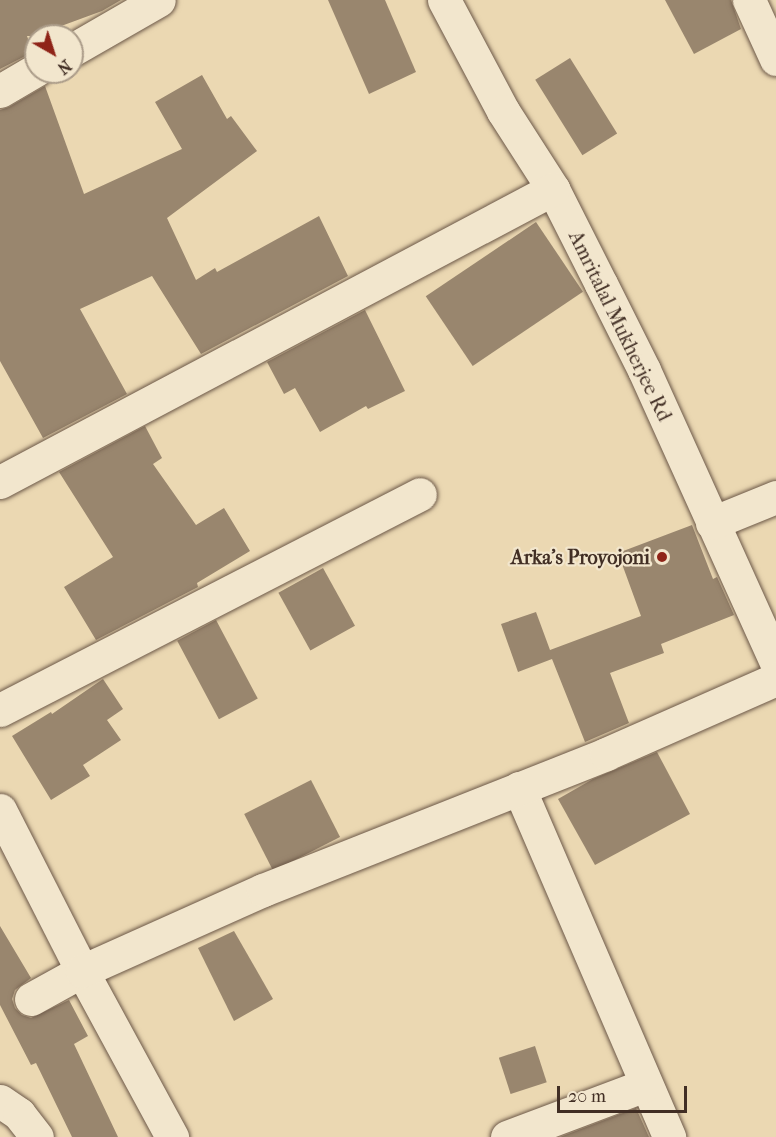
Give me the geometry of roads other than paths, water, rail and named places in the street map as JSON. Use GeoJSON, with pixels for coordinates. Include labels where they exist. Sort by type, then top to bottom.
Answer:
{"type":"FeatureCollection","features":[{"type":"Feature","properties":{"kind":"street"},"geometry":{"type":"LineString","coordinates":[[84,43],[159,0]]}},
{"type":"Feature","properties":{"kind":"street","name":"Amritalal Mukherjee Rd"},"geometry":{"type":"LineString","coordinates":[[444,0],[503,111],[553,189],[644,370],[776,663]]}},
{"type":"Feature","properties":{"kind":"street"},"geometry":{"type":"LineString","coordinates":[[749,0],[776,59]]}},
{"type":"Feature","properties":{"kind":"street"},"geometry":{"type":"LineString","coordinates":[[0,91],[24,77]]}},
{"type":"Feature","properties":{"kind":"street"},"geometry":{"type":"LineString","coordinates":[[0,482],[553,189]]}},
{"type":"Feature","properties":{"kind":"street"},"geometry":{"type":"LineString","coordinates":[[0,710],[420,494]]}},
{"type":"Feature","properties":{"kind":"street"},"geometry":{"type":"LineString","coordinates":[[712,522],[776,497]]}},
{"type":"Feature","properties":{"kind":"street"},"geometry":{"type":"LineString","coordinates":[[31,999],[82,971],[263,890],[606,754],[776,679]]}},
{"type":"Feature","properties":{"kind":"street"},"geometry":{"type":"LineString","coordinates":[[519,788],[669,1137]]}},
{"type":"Feature","properties":{"kind":"street"},"geometry":{"type":"LineString","coordinates":[[0,810],[82,971],[172,1137]]}},
{"type":"Feature","properties":{"kind":"street"},"geometry":{"type":"LineString","coordinates":[[507,1137],[645,1085]]}},
{"type":"Feature","properties":{"kind":"street"},"geometry":{"type":"LineString","coordinates":[[0,1101],[19,1114],[37,1137]]}},
{"type":"Feature","properties":{"kind":"place","name":"Arka's Proyojoni"},"geometry":{"type":"Point","coordinates":[662,557]}}]}
